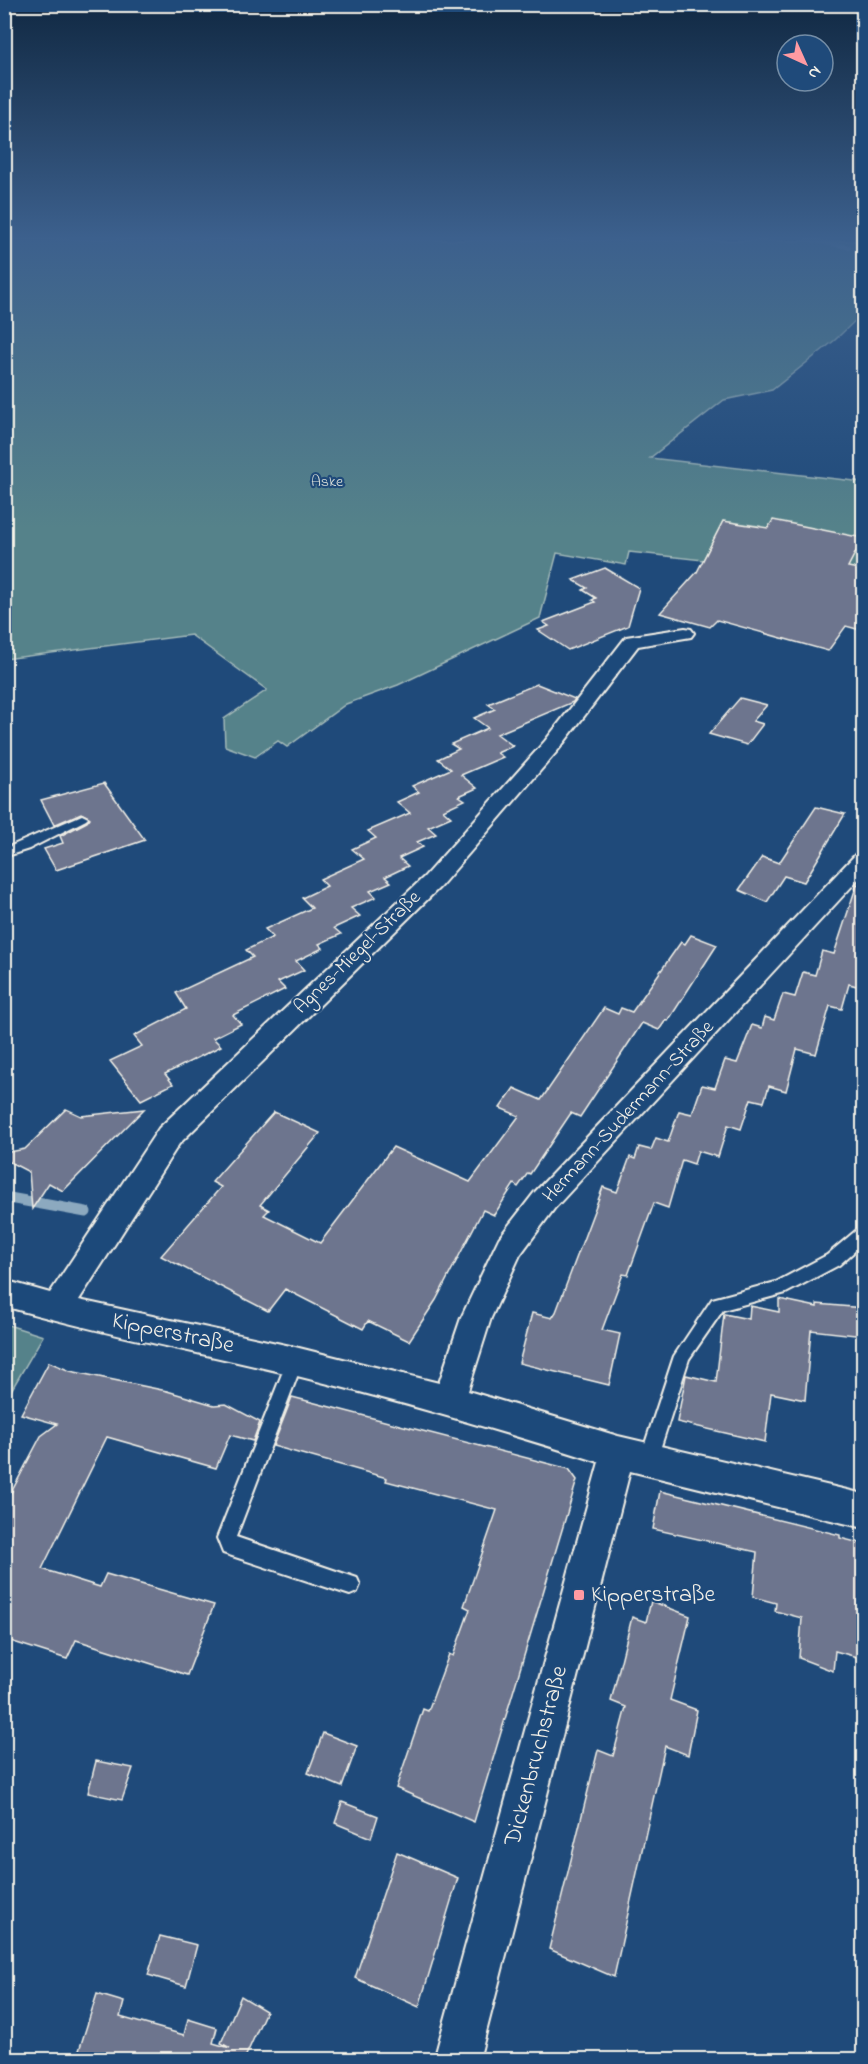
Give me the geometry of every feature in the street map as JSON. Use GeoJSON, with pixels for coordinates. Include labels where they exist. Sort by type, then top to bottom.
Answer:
{"type":"FeatureCollection","features":[{"type":"Feature","properties":{"kind":"street","name":"Agnes-Miegel-Straße"},"geometry":{"type":"LineString","coordinates":[[57,1308],[169,1136],[432,882],[552,745],[632,641],[685,633]]}},
{"type":"Feature","properties":{"kind":"street","name":"Hermann-Sudermann-Straße"},"geometry":{"type":"LineString","coordinates":[[449,1400],[476,1318],[509,1247],[544,1201],[864,859]]}},
{"type":"Feature","properties":{"kind":"street","name":"Kipperstraße"},"geometry":{"type":"LineString","coordinates":[[4,1293],[57,1308],[295,1361],[449,1400],[633,1456],[864,1511]]}},
{"type":"Feature","properties":{"kind":"street","name":"Dickenbruchstraße"},"geometry":{"type":"LineString","coordinates":[[456,2060],[633,1456]]}},
{"type":"Feature","properties":{"kind":"lane"},"geometry":{"type":"LineString","coordinates":[[4,853],[25,846],[82,818]]}},
{"type":"Feature","properties":{"kind":"lane"},"geometry":{"type":"LineString","coordinates":[[633,1456],[682,1356],[718,1304],[780,1288],[833,1260],[864,1233]]}},
{"type":"Feature","properties":{"kind":"lane"},"geometry":{"type":"LineString","coordinates":[[295,1361],[226,1538],[230,1546],[350,1584]]}},
{"type":"Feature","properties":{"kind":"green space","name":"Aske"},"geometry":{"type":"Polygon","coordinates":[[[4,335],[840,335],[772,390],[724,400],[650,458],[863,482],[863,607],[753,541],[760,526],[723,521],[703,560],[629,552],[626,565],[557,553],[540,618],[398,685],[346,704],[287,747],[278,741],[255,757],[225,746],[224,719],[267,690],[191,635],[5,659],[4,335]]]}},
{"type":"Feature","properties":{"kind":"green space"},"geometry":{"type":"Polygon","coordinates":[[[4,1324],[43,1336],[5,1401],[4,1324]]]}},
{"type":"Feature","properties":{"kind":"building"},"geometry":{"type":"Polygon","coordinates":[[[773,520],[863,538],[848,567],[864,570],[864,631],[846,626],[828,651],[717,620],[710,627],[660,613],[697,572],[723,521],[768,528],[773,520]]]}},
{"type":"Feature","properties":{"kind":"building"},"geometry":{"type":"Polygon","coordinates":[[[605,568],[639,588],[628,626],[568,650],[538,630],[549,626],[543,622],[595,602],[592,600],[596,598],[583,590],[587,588],[573,580],[605,568]]]}},
{"type":"Feature","properties":{"kind":"building"},"geometry":{"type":"Polygon","coordinates":[[[537,684],[575,699],[573,702],[497,734],[513,746],[497,753],[503,757],[461,775],[477,788],[459,796],[465,800],[443,810],[451,817],[428,827],[436,834],[417,842],[423,847],[399,858],[408,866],[385,877],[391,882],[370,891],[376,897],[351,908],[360,916],[334,928],[341,934],[319,944],[323,948],[296,961],[304,970],[278,982],[285,989],[233,1015],[241,1024],[213,1038],[221,1046],[165,1074],[173,1084],[141,1100],[110,1061],[142,1046],[134,1036],[186,1009],[176,993],[253,957],[246,950],[273,937],[265,929],[312,908],[302,898],[327,886],[320,879],[364,859],[352,849],[376,838],[368,831],[410,813],[397,802],[419,792],[412,786],[451,769],[438,759],[459,749],[451,744],[488,728],[474,718],[495,709],[488,704],[537,684]]]}},
{"type":"Feature","properties":{"kind":"building"},"geometry":{"type":"Polygon","coordinates":[[[740,698],[767,705],[753,721],[763,724],[747,745],[709,734],[740,698]]]}},
{"type":"Feature","properties":{"kind":"building"},"geometry":{"type":"Polygon","coordinates":[[[104,783],[145,840],[56,870],[44,849],[63,843],[60,836],[87,822],[90,818],[81,813],[54,825],[41,800],[104,783]]]}},
{"type":"Feature","properties":{"kind":"building"},"geometry":{"type":"Polygon","coordinates":[[[816,807],[845,814],[804,882],[784,876],[767,902],[739,890],[762,857],[779,863],[816,807]]]}},
{"type":"Feature","properties":{"kind":"building"},"geometry":{"type":"Polygon","coordinates":[[[857,884],[864,885],[864,988],[849,984],[842,1009],[830,1006],[816,1054],[797,1049],[786,1091],[769,1086],[764,1102],[751,1099],[741,1129],[728,1125],[718,1157],[698,1151],[694,1164],[682,1160],[668,1208],[654,1203],[628,1275],[623,1274],[602,1330],[620,1334],[609,1385],[519,1363],[532,1313],[552,1318],[556,1312],[603,1187],[617,1192],[630,1157],[635,1159],[639,1147],[651,1150],[656,1138],[668,1142],[679,1111],[692,1114],[702,1085],[715,1088],[725,1060],[737,1063],[752,1025],[762,1028],[765,1017],[774,1020],[783,994],[795,997],[803,972],[815,975],[822,951],[834,954],[857,884]]]}},
{"type":"Feature","properties":{"kind":"building"},"geometry":{"type":"Polygon","coordinates":[[[691,935],[717,945],[668,1021],[666,1020],[659,1030],[642,1023],[580,1117],[571,1113],[530,1174],[528,1173],[518,1187],[514,1184],[494,1215],[483,1210],[436,1300],[409,1341],[368,1321],[363,1329],[285,1289],[268,1311],[161,1256],[221,1187],[212,1182],[274,1112],[320,1133],[260,1205],[269,1210],[264,1215],[320,1243],[393,1147],[470,1182],[519,1116],[500,1108],[514,1088],[541,1100],[604,1008],[618,1014],[621,1008],[632,1012],[681,942],[685,944],[691,935]]]}},
{"type":"Feature","properties":{"kind":"building"},"geometry":{"type":"Polygon","coordinates":[[[66,1109],[81,1116],[144,1109],[63,1191],[49,1183],[32,1209],[29,1172],[4,1159],[4,1153],[25,1149],[66,1109]]]}},
{"type":"Feature","properties":{"kind":"building"},"geometry":{"type":"Polygon","coordinates":[[[779,1299],[817,1307],[817,1304],[864,1308],[864,1336],[811,1330],[805,1400],[771,1393],[765,1442],[677,1422],[686,1375],[716,1382],[724,1314],[749,1319],[750,1306],[779,1312],[779,1299]]]}},
{"type":"Feature","properties":{"kind":"building"},"geometry":{"type":"Polygon","coordinates":[[[49,1362],[70,1371],[167,1391],[214,1405],[226,1404],[260,1422],[253,1441],[230,1435],[216,1468],[107,1437],[42,1569],[100,1587],[106,1574],[214,1605],[187,1675],[76,1640],[67,1659],[4,1639],[4,1506],[41,1436],[57,1424],[21,1414],[49,1362]]]}},
{"type":"Feature","properties":{"kind":"building"},"geometry":{"type":"Polygon","coordinates":[[[292,1397],[569,1469],[577,1480],[474,1822],[396,1788],[423,1709],[428,1711],[449,1654],[453,1656],[470,1609],[464,1606],[497,1510],[386,1481],[387,1478],[273,1446],[292,1397]]]}},
{"type":"Feature","properties":{"kind":"building"},"geometry":{"type":"Polygon","coordinates":[[[660,1491],[840,1535],[840,1538],[864,1544],[864,1659],[835,1651],[833,1671],[799,1658],[802,1618],[775,1611],[776,1603],[753,1597],[757,1552],[653,1529],[660,1491]]]}},
{"type":"Feature","properties":{"kind":"building"},"geometry":{"type":"Polygon","coordinates":[[[651,1601],[690,1616],[670,1700],[697,1710],[688,1755],[665,1746],[614,1977],[549,1949],[598,1750],[613,1756],[626,1707],[611,1701],[632,1617],[646,1622],[651,1601]]]}},
{"type":"Feature","properties":{"kind":"building"},"geometry":{"type":"Polygon","coordinates":[[[323,1733],[357,1746],[342,1787],[308,1773],[323,1733]]]}},
{"type":"Feature","properties":{"kind":"building"},"geometry":{"type":"Polygon","coordinates":[[[96,1761],[133,1768],[122,1800],[88,1793],[96,1761]]]}},
{"type":"Feature","properties":{"kind":"building"},"geometry":{"type":"Polygon","coordinates":[[[342,1802],[378,1816],[371,1838],[335,1823],[342,1802]]]}},
{"type":"Feature","properties":{"kind":"building"},"geometry":{"type":"Polygon","coordinates":[[[397,1852],[458,1878],[419,2007],[355,1978],[397,1852]]]}},
{"type":"Feature","properties":{"kind":"building"},"geometry":{"type":"Polygon","coordinates":[[[160,1936],[197,1945],[186,1986],[148,1975],[160,1936]]]}},
{"type":"Feature","properties":{"kind":"building"},"geometry":{"type":"Polygon","coordinates":[[[97,1994],[124,2002],[120,2017],[184,2035],[188,2019],[217,2028],[213,2043],[230,2048],[221,2043],[241,1996],[266,2011],[244,2060],[76,2060],[97,1994]]]}},
{"type":"Feature","properties":{"kind":"waterway"},"geometry":{"type":"LineString","coordinates":[[4,1197],[86,1212]]}},
{"type":"Feature","properties":{"kind":"place","name":"Kipperstraße"},"geometry":{"type":"Point","coordinates":[579,1595]}}]}
